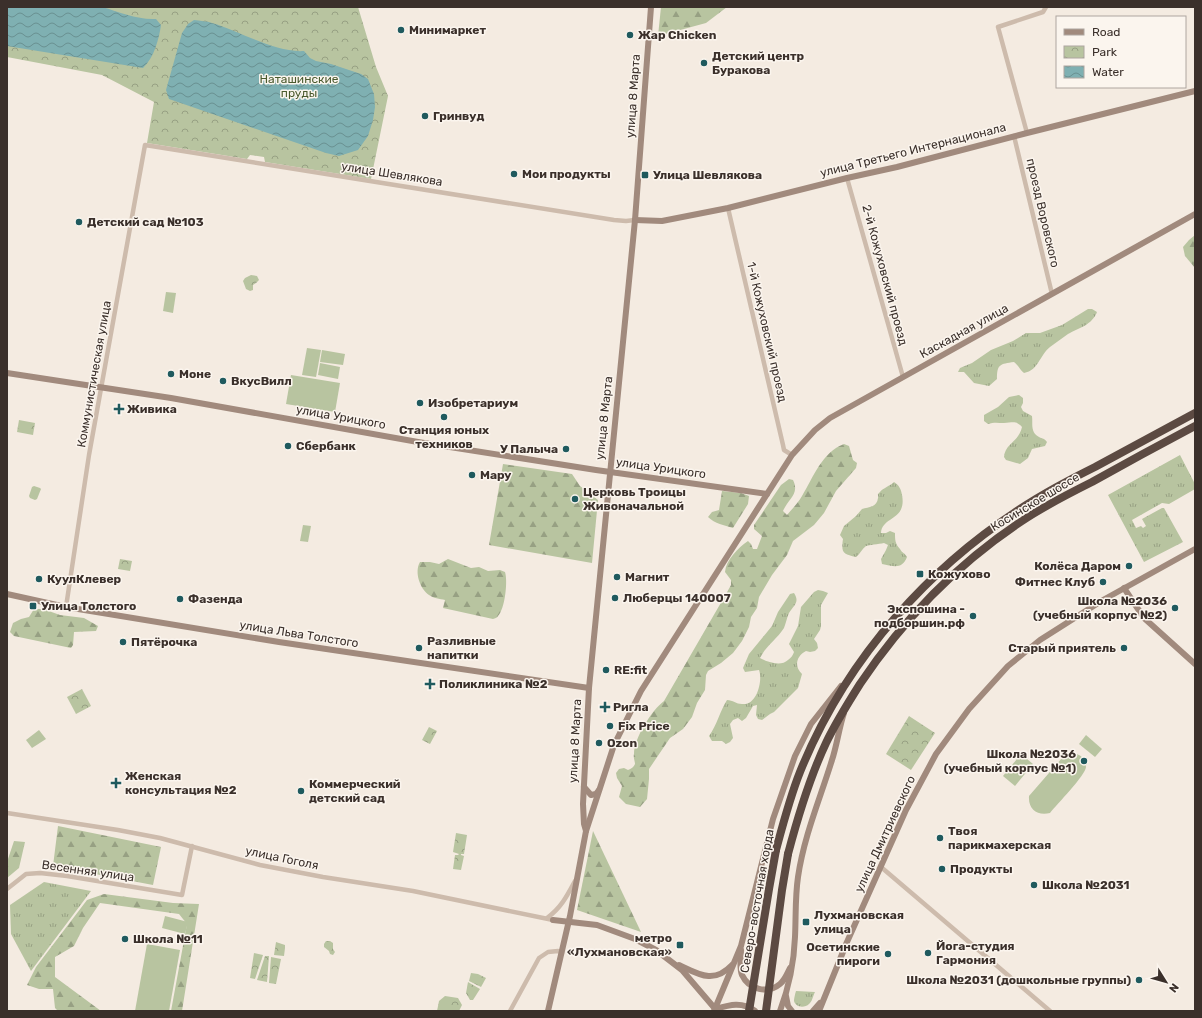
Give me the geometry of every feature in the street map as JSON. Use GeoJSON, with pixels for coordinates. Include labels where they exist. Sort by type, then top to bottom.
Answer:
{"type":"FeatureCollection","features":[{"type":"Feature","properties":{"kind":"highway","name":"Косинское шоссе"},"geometry":{"type":"LineString","coordinates":[[857,668],[883,633],[910,601],[947,564],[980,537],[1036,499],[1195,413]]}},
{"type":"Feature","properties":{"kind":"highway","name":"Косинское шоссе"},"geometry":{"type":"LineString","coordinates":[[826,742],[848,703],[875,663],[908,621],[947,580],[990,544],[1019,524],[1048,506],[1195,426]]}},
{"type":"Feature","properties":{"kind":"highway","name":"Северо-восточная хорда"},"geometry":{"type":"LineString","coordinates":[[749,1011],[776,850],[786,813],[803,766],[826,718],[857,668]]}},
{"type":"Feature","properties":{"kind":"highway","name":"Северо-восточная хорда"},"geometry":{"type":"LineString","coordinates":[[766,1011],[788,854],[800,808],[826,742]]}},
{"type":"Feature","properties":{"kind":"street","name":"улица 8 Марта"},"geometry":{"type":"LineString","coordinates":[[586,831],[583,813],[589,688],[635,220],[651,7]]}},
{"type":"Feature","properties":{"kind":"street"},"geometry":{"type":"LineString","coordinates":[[1027,133],[998,26],[1043,12],[1046,7]]}},
{"type":"Feature","properties":{"kind":"street","name":"улица Третьего Интернационала"},"geometry":{"type":"LineString","coordinates":[[635,220],[662,221],[728,208],[897,167],[1195,91]]}},
{"type":"Feature","properties":{"kind":"street","name":"проезд Воровского"},"geometry":{"type":"LineString","coordinates":[[1014,136],[1052,294]]}},
{"type":"Feature","properties":{"kind":"street","name":"улица Шевлякова"},"geometry":{"type":"LineString","coordinates":[[145,145],[614,220],[635,220]]}},
{"type":"Feature","properties":{"kind":"street","name":"Коммунистическая улица"},"geometry":{"type":"LineString","coordinates":[[66,607],[89,455],[145,145]]}},
{"type":"Feature","properties":{"kind":"street","name":"2-й Кожуховский проезд"},"geometry":{"type":"LineString","coordinates":[[848,178],[903,377]]}},
{"type":"Feature","properties":{"kind":"street","name":"1-й Кожуховский проезд"},"geometry":{"type":"LineString","coordinates":[[728,208],[782,445],[784,450],[792,455]]}},
{"type":"Feature","properties":{"kind":"street","name":"Каскадная улица"},"geometry":{"type":"LineString","coordinates":[[586,831],[614,744],[641,691],[792,455],[815,430],[830,418],[1195,214]]}},
{"type":"Feature","properties":{"kind":"street","name":"улица Урицкого"},"geometry":{"type":"LineString","coordinates":[[7,373],[171,398],[418,442],[610,472],[767,494]]}},
{"type":"Feature","properties":{"kind":"street","name":"улица Дмитриевского"},"geometry":{"type":"LineString","coordinates":[[819,1011],[880,867],[906,810],[936,754],[969,709],[1008,666],[1040,640],[1124,588],[1195,549]]}},
{"type":"Feature","properties":{"kind":"street"},"geometry":{"type":"LineString","coordinates":[[1124,588],[1144,618],[1195,664]]}},
{"type":"Feature","properties":{"kind":"street","name":"улица Льва Толстого"},"geometry":{"type":"LineString","coordinates":[[7,594],[66,607],[291,644],[589,688]]}},
{"type":"Feature","properties":{"kind":"street"},"geometry":{"type":"LineString","coordinates":[[715,1010],[742,946],[775,812],[795,756],[811,724],[857,668]]}},
{"type":"Feature","properties":{"kind":"street"},"geometry":{"type":"LineString","coordinates":[[780,1011],[786,994],[793,961],[796,890],[802,857],[814,814],[833,759],[843,716],[848,703]]}},
{"type":"Feature","properties":{"kind":"street"},"geometry":{"type":"LineString","coordinates":[[584,787],[591,795],[596,794],[600,789]]}},
{"type":"Feature","properties":{"kind":"street","name":"улица Гоголя"},"geometry":{"type":"LineString","coordinates":[[7,813],[160,838],[260,865],[413,892],[550,919]]}},
{"type":"Feature","properties":{"kind":"street"},"geometry":{"type":"LineString","coordinates":[[548,1011],[569,922],[586,831]]}},
{"type":"Feature","properties":{"kind":"street","name":"Весенняя улица"},"geometry":{"type":"LineString","coordinates":[[7,889],[26,874],[40,872],[182,895],[192,846]]}},
{"type":"Feature","properties":{"kind":"street"},"geometry":{"type":"LineString","coordinates":[[880,867],[1050,1011]]}},
{"type":"Feature","properties":{"kind":"street"},"geometry":{"type":"LineString","coordinates":[[550,919],[564,902],[578,876]]}},
{"type":"Feature","properties":{"kind":"street"},"geometry":{"type":"LineString","coordinates":[[550,919],[597,925],[635,939],[656,950],[688,976],[715,1010]]}},
{"type":"Feature","properties":{"kind":"street"},"geometry":{"type":"LineString","coordinates":[[742,946],[742,976],[751,986],[759,989],[768,990],[779,984],[785,978],[793,961]]}},
{"type":"Feature","properties":{"kind":"street"},"geometry":{"type":"LineString","coordinates":[[510,1011],[539,958],[544,954],[553,951],[562,953]]}},
{"type":"Feature","properties":{"kind":"street"},"geometry":{"type":"LineString","coordinates":[[675,964],[697,973],[717,976],[724,973],[735,962]]}},
{"type":"Feature","properties":{"kind":"street"},"geometry":{"type":"LineString","coordinates":[[786,994],[787,1004],[792,1011]]}},
{"type":"Feature","properties":{"kind":"street"},"geometry":{"type":"LineString","coordinates":[[813,1011],[824,999]]}},
{"type":"Feature","properties":{"kind":"street"},"geometry":{"type":"LineString","coordinates":[[715,1010],[736,1004],[747,1006],[755,1011]]}},
{"type":"Feature","properties":{"kind":"green space","name":"Наташинские пруды"},"geometry":{"type":"Polygon","coordinates":[[[7,7],[358,7],[376,67],[388,96],[371,179],[265,162],[264,157],[250,155],[247,159],[147,143],[154,102],[102,75],[7,57],[7,7]]]}},
{"type":"Feature","properties":{"kind":"green space"},"geometry":{"type":"Polygon","coordinates":[[[661,7],[727,7],[706,23],[658,36],[661,7]]]}},
{"type":"Feature","properties":{"kind":"green space"},"geometry":{"type":"Polygon","coordinates":[[[1195,235],[1195,268],[1185,256],[1183,247],[1195,235]]]}},
{"type":"Feature","properties":{"kind":"green space"},"geometry":{"type":"Polygon","coordinates":[[[251,275],[257,276],[259,280],[253,285],[253,290],[250,291],[246,289],[243,281],[251,275]]]}},
{"type":"Feature","properties":{"kind":"green space"},"geometry":{"type":"Polygon","coordinates":[[[166,292],[176,293],[173,313],[163,311],[166,292]]]}},
{"type":"Feature","properties":{"kind":"green space"},"geometry":{"type":"Polygon","coordinates":[[[1088,309],[1092,309],[1097,312],[1092,320],[1085,326],[1068,334],[1050,347],[1043,354],[1036,366],[1029,371],[1024,373],[1014,362],[1002,364],[998,370],[997,379],[989,386],[974,383],[964,372],[958,372],[960,368],[972,363],[991,350],[1013,341],[1026,333],[1040,333],[1062,325],[1088,309]]]}},
{"type":"Feature","properties":{"kind":"green space"},"geometry":{"type":"Polygon","coordinates":[[[307,348],[321,350],[316,377],[302,375],[307,348]]]}},
{"type":"Feature","properties":{"kind":"green space"},"geometry":{"type":"Polygon","coordinates":[[[322,350],[345,354],[343,365],[320,362],[322,350]]]}},
{"type":"Feature","properties":{"kind":"green space"},"geometry":{"type":"Polygon","coordinates":[[[320,363],[340,367],[338,379],[318,375],[320,363]]]}},
{"type":"Feature","properties":{"kind":"green space"},"geometry":{"type":"Polygon","coordinates":[[[291,375],[340,383],[335,412],[286,404],[291,375]]]}},
{"type":"Feature","properties":{"kind":"green space"},"geometry":{"type":"Polygon","coordinates":[[[1019,395],[1023,398],[1021,407],[1023,411],[1032,416],[1032,428],[1034,433],[1047,442],[1045,446],[1032,449],[1028,458],[1020,464],[1006,460],[1004,457],[1005,452],[1018,436],[1022,427],[1016,423],[988,424],[984,421],[984,415],[998,407],[1009,397],[1019,395]]]}},
{"type":"Feature","properties":{"kind":"green space"},"geometry":{"type":"Polygon","coordinates":[[[19,420],[35,423],[33,435],[17,432],[19,420]]]}},
{"type":"Feature","properties":{"kind":"green space"},"geometry":{"type":"Polygon","coordinates":[[[844,444],[849,446],[853,460],[857,463],[856,468],[836,491],[824,513],[814,525],[793,541],[787,555],[772,575],[759,597],[757,608],[751,617],[749,627],[742,641],[733,653],[708,671],[706,675],[705,690],[697,703],[692,717],[683,729],[670,738],[649,769],[647,799],[640,807],[626,804],[619,797],[622,786],[616,773],[619,769],[624,768],[628,770],[635,765],[635,747],[644,725],[659,705],[664,701],[731,585],[731,580],[725,572],[730,559],[740,547],[748,541],[753,549],[757,549],[762,536],[754,529],[754,525],[781,485],[789,479],[793,480],[795,485],[794,493],[783,511],[787,515],[797,504],[824,459],[836,448],[844,444]]]}},
{"type":"Feature","properties":{"kind":"green space"},"geometry":{"type":"Polygon","coordinates":[[[1180,455],[1195,484],[1195,489],[1169,504],[1162,503],[1132,520],[1136,528],[1141,526],[1143,528],[1146,526],[1142,519],[1164,508],[1183,542],[1144,562],[1108,495],[1180,455]]]}},
{"type":"Feature","properties":{"kind":"green space"},"geometry":{"type":"Polygon","coordinates":[[[503,464],[572,474],[580,486],[598,500],[592,563],[489,545],[503,464]]]}},
{"type":"Feature","properties":{"kind":"green space"},"geometry":{"type":"Polygon","coordinates":[[[894,482],[900,489],[903,503],[901,510],[885,524],[881,533],[890,531],[895,533],[897,545],[907,557],[903,564],[890,566],[882,564],[881,559],[888,545],[884,543],[866,546],[856,557],[846,554],[842,547],[843,539],[840,535],[844,526],[862,509],[874,505],[877,501],[879,493],[894,482]]]}},
{"type":"Feature","properties":{"kind":"green space"},"geometry":{"type":"Polygon","coordinates":[[[34,486],[41,489],[37,499],[35,500],[29,496],[32,487],[34,486]]]}},
{"type":"Feature","properties":{"kind":"green space"},"geometry":{"type":"Polygon","coordinates":[[[722,491],[741,493],[749,496],[748,504],[733,528],[717,523],[708,517],[712,512],[719,510],[722,491]]]}},
{"type":"Feature","properties":{"kind":"green space"},"geometry":{"type":"Polygon","coordinates":[[[303,525],[311,526],[308,542],[300,541],[303,525]]]}},
{"type":"Feature","properties":{"kind":"green space"},"geometry":{"type":"Polygon","coordinates":[[[120,559],[132,561],[130,571],[118,569],[120,559]]]}},
{"type":"Feature","properties":{"kind":"green space"},"geometry":{"type":"Polygon","coordinates":[[[448,559],[471,568],[479,567],[488,571],[500,570],[505,572],[505,595],[502,607],[497,617],[493,619],[443,608],[445,600],[432,597],[423,589],[418,575],[418,566],[420,562],[439,564],[448,559]]]}},
{"type":"Feature","properties":{"kind":"green space"},"geometry":{"type":"Polygon","coordinates":[[[818,590],[828,593],[821,605],[821,626],[814,639],[818,648],[815,651],[806,651],[798,659],[797,665],[802,674],[798,688],[774,712],[762,720],[758,719],[756,715],[757,705],[753,706],[746,718],[742,721],[738,718],[733,720],[730,724],[733,738],[730,742],[726,744],[722,741],[712,741],[709,736],[727,700],[740,704],[747,704],[752,701],[758,692],[760,680],[759,670],[745,672],[743,668],[749,654],[772,626],[778,612],[790,594],[794,593],[796,596],[796,603],[789,613],[784,628],[760,658],[770,662],[785,662],[794,652],[789,644],[798,626],[801,607],[814,592],[818,590]]]}},
{"type":"Feature","properties":{"kind":"green space"},"geometry":{"type":"Polygon","coordinates":[[[34,609],[43,609],[60,615],[84,618],[98,626],[96,631],[74,632],[73,645],[71,648],[14,636],[10,632],[13,623],[29,617],[34,609]]]}},
{"type":"Feature","properties":{"kind":"green space"},"geometry":{"type":"Polygon","coordinates":[[[82,689],[91,706],[76,714],[67,697],[82,689]]]}},
{"type":"Feature","properties":{"kind":"green space"},"geometry":{"type":"Polygon","coordinates":[[[909,716],[935,733],[911,770],[886,754],[909,716]]]}},
{"type":"Feature","properties":{"kind":"green space"},"geometry":{"type":"Polygon","coordinates":[[[429,727],[437,731],[430,744],[422,740],[429,727]]]}},
{"type":"Feature","properties":{"kind":"green space"},"geometry":{"type":"Polygon","coordinates":[[[39,730],[46,739],[32,748],[26,740],[39,730]]]}},
{"type":"Feature","properties":{"kind":"green space"},"geometry":{"type":"Polygon","coordinates":[[[1086,735],[1102,749],[1095,757],[1079,744],[1086,735]]]}},
{"type":"Feature","properties":{"kind":"green space"},"geometry":{"type":"Polygon","coordinates":[[[1069,753],[1077,754],[1083,758],[1086,767],[1081,777],[1050,813],[1038,813],[1030,805],[1029,796],[1062,758],[1069,753]]]}},
{"type":"Feature","properties":{"kind":"green space"},"geometry":{"type":"Polygon","coordinates":[[[1021,754],[1033,764],[1015,786],[1003,776],[1021,754]]]}},
{"type":"Feature","properties":{"kind":"green space"},"geometry":{"type":"Polygon","coordinates":[[[58,826],[161,847],[153,885],[53,866],[58,826]]]}},
{"type":"Feature","properties":{"kind":"green space"},"geometry":{"type":"Polygon","coordinates":[[[593,831],[641,932],[577,910],[593,831]]]}},
{"type":"Feature","properties":{"kind":"green space"},"geometry":{"type":"Polygon","coordinates":[[[456,833],[467,835],[464,854],[461,854],[464,856],[461,870],[453,869],[455,855],[459,854],[453,852],[456,833]]]}},
{"type":"Feature","properties":{"kind":"green space"},"geometry":{"type":"Polygon","coordinates":[[[14,841],[25,842],[19,868],[7,878],[7,862],[14,841]]]}},
{"type":"Feature","properties":{"kind":"green space"},"geometry":{"type":"Polygon","coordinates":[[[44,882],[91,891],[31,971],[11,934],[10,905],[44,882]]]}},
{"type":"Feature","properties":{"kind":"green space"},"geometry":{"type":"Polygon","coordinates":[[[104,894],[173,903],[199,904],[182,1011],[171,1011],[187,924],[179,914],[100,903],[83,928],[74,946],[55,957],[55,977],[101,1011],[58,1011],[55,1008],[53,989],[39,989],[27,985],[36,967],[87,900],[104,894]]]}},
{"type":"Feature","properties":{"kind":"green space"},"geometry":{"type":"Polygon","coordinates":[[[165,916],[188,922],[185,934],[162,928],[165,916]]]}},
{"type":"Feature","properties":{"kind":"green space"},"geometry":{"type":"Polygon","coordinates":[[[326,941],[333,943],[333,949],[335,952],[333,955],[330,954],[324,947],[326,941]]]}},
{"type":"Feature","properties":{"kind":"green space"},"geometry":{"type":"Polygon","coordinates":[[[276,942],[285,945],[284,956],[274,955],[276,942]]]}},
{"type":"Feature","properties":{"kind":"green space"},"geometry":{"type":"Polygon","coordinates":[[[147,944],[180,950],[169,1011],[135,1011],[147,944]]]}},
{"type":"Feature","properties":{"kind":"green space"},"geometry":{"type":"Polygon","coordinates":[[[254,953],[263,955],[255,979],[250,978],[254,953]]]}},
{"type":"Feature","properties":{"kind":"green space"},"geometry":{"type":"Polygon","coordinates":[[[265,956],[269,956],[267,982],[257,980],[265,956]]]}},
{"type":"Feature","properties":{"kind":"green space"},"geometry":{"type":"Polygon","coordinates":[[[271,957],[281,959],[276,984],[269,983],[271,957]]]}},
{"type":"Feature","properties":{"kind":"green space"},"geometry":{"type":"Polygon","coordinates":[[[471,973],[478,974],[486,978],[481,987],[469,981],[471,973]]]}},
{"type":"Feature","properties":{"kind":"green space"},"geometry":{"type":"Polygon","coordinates":[[[468,982],[480,989],[473,1000],[470,1000],[466,993],[468,982]]]}},
{"type":"Feature","properties":{"kind":"green space"},"geometry":{"type":"Polygon","coordinates":[[[796,991],[815,992],[810,1003],[801,1007],[794,1001],[796,991]]]}},
{"type":"Feature","properties":{"kind":"green space"},"geometry":{"type":"Polygon","coordinates":[[[445,996],[458,998],[462,1005],[459,1011],[437,1011],[439,1001],[445,996]]]}},
{"type":"Feature","properties":{"kind":"water"},"geometry":{"type":"Polygon","coordinates":[[[7,7],[102,7],[135,17],[156,19],[161,25],[153,54],[143,68],[7,46],[7,7]]]}},
{"type":"Feature","properties":{"kind":"water","name":"Наташинские пруды"},"geometry":{"type":"Polygon","coordinates":[[[194,20],[210,22],[281,49],[304,51],[310,58],[316,61],[331,64],[361,74],[368,79],[374,94],[375,107],[368,136],[358,150],[339,156],[326,153],[169,99],[166,90],[182,33],[188,24],[194,20]]]}},
{"type":"Feature","properties":{"kind":"place","name":"Минимаркет"},"geometry":{"type":"Point","coordinates":[401,30]}},
{"type":"Feature","properties":{"kind":"place","name":"Жар Chicken"},"geometry":{"type":"Point","coordinates":[630,35]}},
{"type":"Feature","properties":{"kind":"place","name":"Детский центр Буракова"},"geometry":{"type":"Point","coordinates":[704,63]}},
{"type":"Feature","properties":{"kind":"place","name":"Гринвуд"},"geometry":{"type":"Point","coordinates":[425,116]}},
{"type":"Feature","properties":{"kind":"place","name":"Мои продукты"},"geometry":{"type":"Point","coordinates":[514,174]}},
{"type":"Feature","properties":{"kind":"place","name":"Улица Шевлякова"},"geometry":{"type":"Point","coordinates":[645,175]}},
{"type":"Feature","properties":{"kind":"place","name":"Детский сад №103"},"geometry":{"type":"Point","coordinates":[79,222]}},
{"type":"Feature","properties":{"kind":"place","name":"Моне"},"geometry":{"type":"Point","coordinates":[171,374]}},
{"type":"Feature","properties":{"kind":"place","name":"ВкусВилл"},"geometry":{"type":"Point","coordinates":[223,381]}},
{"type":"Feature","properties":{"kind":"place","name":"Изобретариум"},"geometry":{"type":"Point","coordinates":[420,403]}},
{"type":"Feature","properties":{"kind":"place","name":"Живика"},"geometry":{"type":"Point","coordinates":[119,409]}},
{"type":"Feature","properties":{"kind":"place","name":"Станция юных техников"},"geometry":{"type":"Point","coordinates":[444,417]}},
{"type":"Feature","properties":{"kind":"place","name":"Сбербанк"},"geometry":{"type":"Point","coordinates":[288,446]}},
{"type":"Feature","properties":{"kind":"place","name":"У Палыча"},"geometry":{"type":"Point","coordinates":[566,449]}},
{"type":"Feature","properties":{"kind":"place","name":"Мару"},"geometry":{"type":"Point","coordinates":[472,475]}},
{"type":"Feature","properties":{"kind":"place","name":"Церковь Троицы Живоначальной"},"geometry":{"type":"Point","coordinates":[575,499]}},
{"type":"Feature","properties":{"kind":"place","name":"Колёса Даром"},"geometry":{"type":"Point","coordinates":[1129,566]}},
{"type":"Feature","properties":{"kind":"place","name":"Кожухово"},"geometry":{"type":"Point","coordinates":[920,574]}},
{"type":"Feature","properties":{"kind":"place","name":"Магнит"},"geometry":{"type":"Point","coordinates":[617,577]}},
{"type":"Feature","properties":{"kind":"place","name":"КуулКлевер"},"geometry":{"type":"Point","coordinates":[39,579]}},
{"type":"Feature","properties":{"kind":"place","name":"Фитнес Клуб"},"geometry":{"type":"Point","coordinates":[1103,582]}},
{"type":"Feature","properties":{"kind":"place","name":"Люберцы 140007"},"geometry":{"type":"Point","coordinates":[615,598]}},
{"type":"Feature","properties":{"kind":"place","name":"Фазенда"},"geometry":{"type":"Point","coordinates":[180,599]}},
{"type":"Feature","properties":{"kind":"place","name":"Улица Толстого"},"geometry":{"type":"Point","coordinates":[33,606]}},
{"type":"Feature","properties":{"kind":"place","name":"Школа №2036 (учебный корпус №2)"},"geometry":{"type":"Point","coordinates":[1175,608]}},
{"type":"Feature","properties":{"kind":"place","name":"Экспошина - подборшин.рф"},"geometry":{"type":"Point","coordinates":[973,616]}},
{"type":"Feature","properties":{"kind":"place","name":"Пятёрочка"},"geometry":{"type":"Point","coordinates":[123,642]}},
{"type":"Feature","properties":{"kind":"place","name":"Разливные напитки"},"geometry":{"type":"Point","coordinates":[419,648]}},
{"type":"Feature","properties":{"kind":"place","name":"Старый приятель"},"geometry":{"type":"Point","coordinates":[1124,648]}},
{"type":"Feature","properties":{"kind":"place","name":"RE:fit"},"geometry":{"type":"Point","coordinates":[606,670]}},
{"type":"Feature","properties":{"kind":"place","name":"Поликлиника №2"},"geometry":{"type":"Point","coordinates":[430,684]}},
{"type":"Feature","properties":{"kind":"place","name":"Ригла"},"geometry":{"type":"Point","coordinates":[605,707]}},
{"type":"Feature","properties":{"kind":"place","name":"Fix Price"},"geometry":{"type":"Point","coordinates":[610,726]}},
{"type":"Feature","properties":{"kind":"place","name":"Ozon"},"geometry":{"type":"Point","coordinates":[599,743]}},
{"type":"Feature","properties":{"kind":"place","name":"Школа №2036 (учебный корпус №1)"},"geometry":{"type":"Point","coordinates":[1084,761]}},
{"type":"Feature","properties":{"kind":"place","name":"Женская консультация №2"},"geometry":{"type":"Point","coordinates":[116,783]}},
{"type":"Feature","properties":{"kind":"place","name":"Коммерческий детский сад"},"geometry":{"type":"Point","coordinates":[301,791]}},
{"type":"Feature","properties":{"kind":"place","name":"Твоя парикмахерская"},"geometry":{"type":"Point","coordinates":[940,838]}},
{"type":"Feature","properties":{"kind":"place","name":"Продукты"},"geometry":{"type":"Point","coordinates":[942,869]}},
{"type":"Feature","properties":{"kind":"place","name":"Школа №2031"},"geometry":{"type":"Point","coordinates":[1034,885]}},
{"type":"Feature","properties":{"kind":"place","name":"Лухмановская улица"},"geometry":{"type":"Point","coordinates":[806,922]}},
{"type":"Feature","properties":{"kind":"place","name":"Школа №11"},"geometry":{"type":"Point","coordinates":[125,939]}},
{"type":"Feature","properties":{"kind":"place","name":"метро «Лухмановская»"},"geometry":{"type":"Point","coordinates":[680,945]}},
{"type":"Feature","properties":{"kind":"place","name":"Йога-студия Гармония"},"geometry":{"type":"Point","coordinates":[928,953]}},
{"type":"Feature","properties":{"kind":"place","name":"Осетинские пироги"},"geometry":{"type":"Point","coordinates":[888,954]}},
{"type":"Feature","properties":{"kind":"place","name":"Школа №2031 (дошкольные группы)"},"geometry":{"type":"Point","coordinates":[1139,980]}}]}
